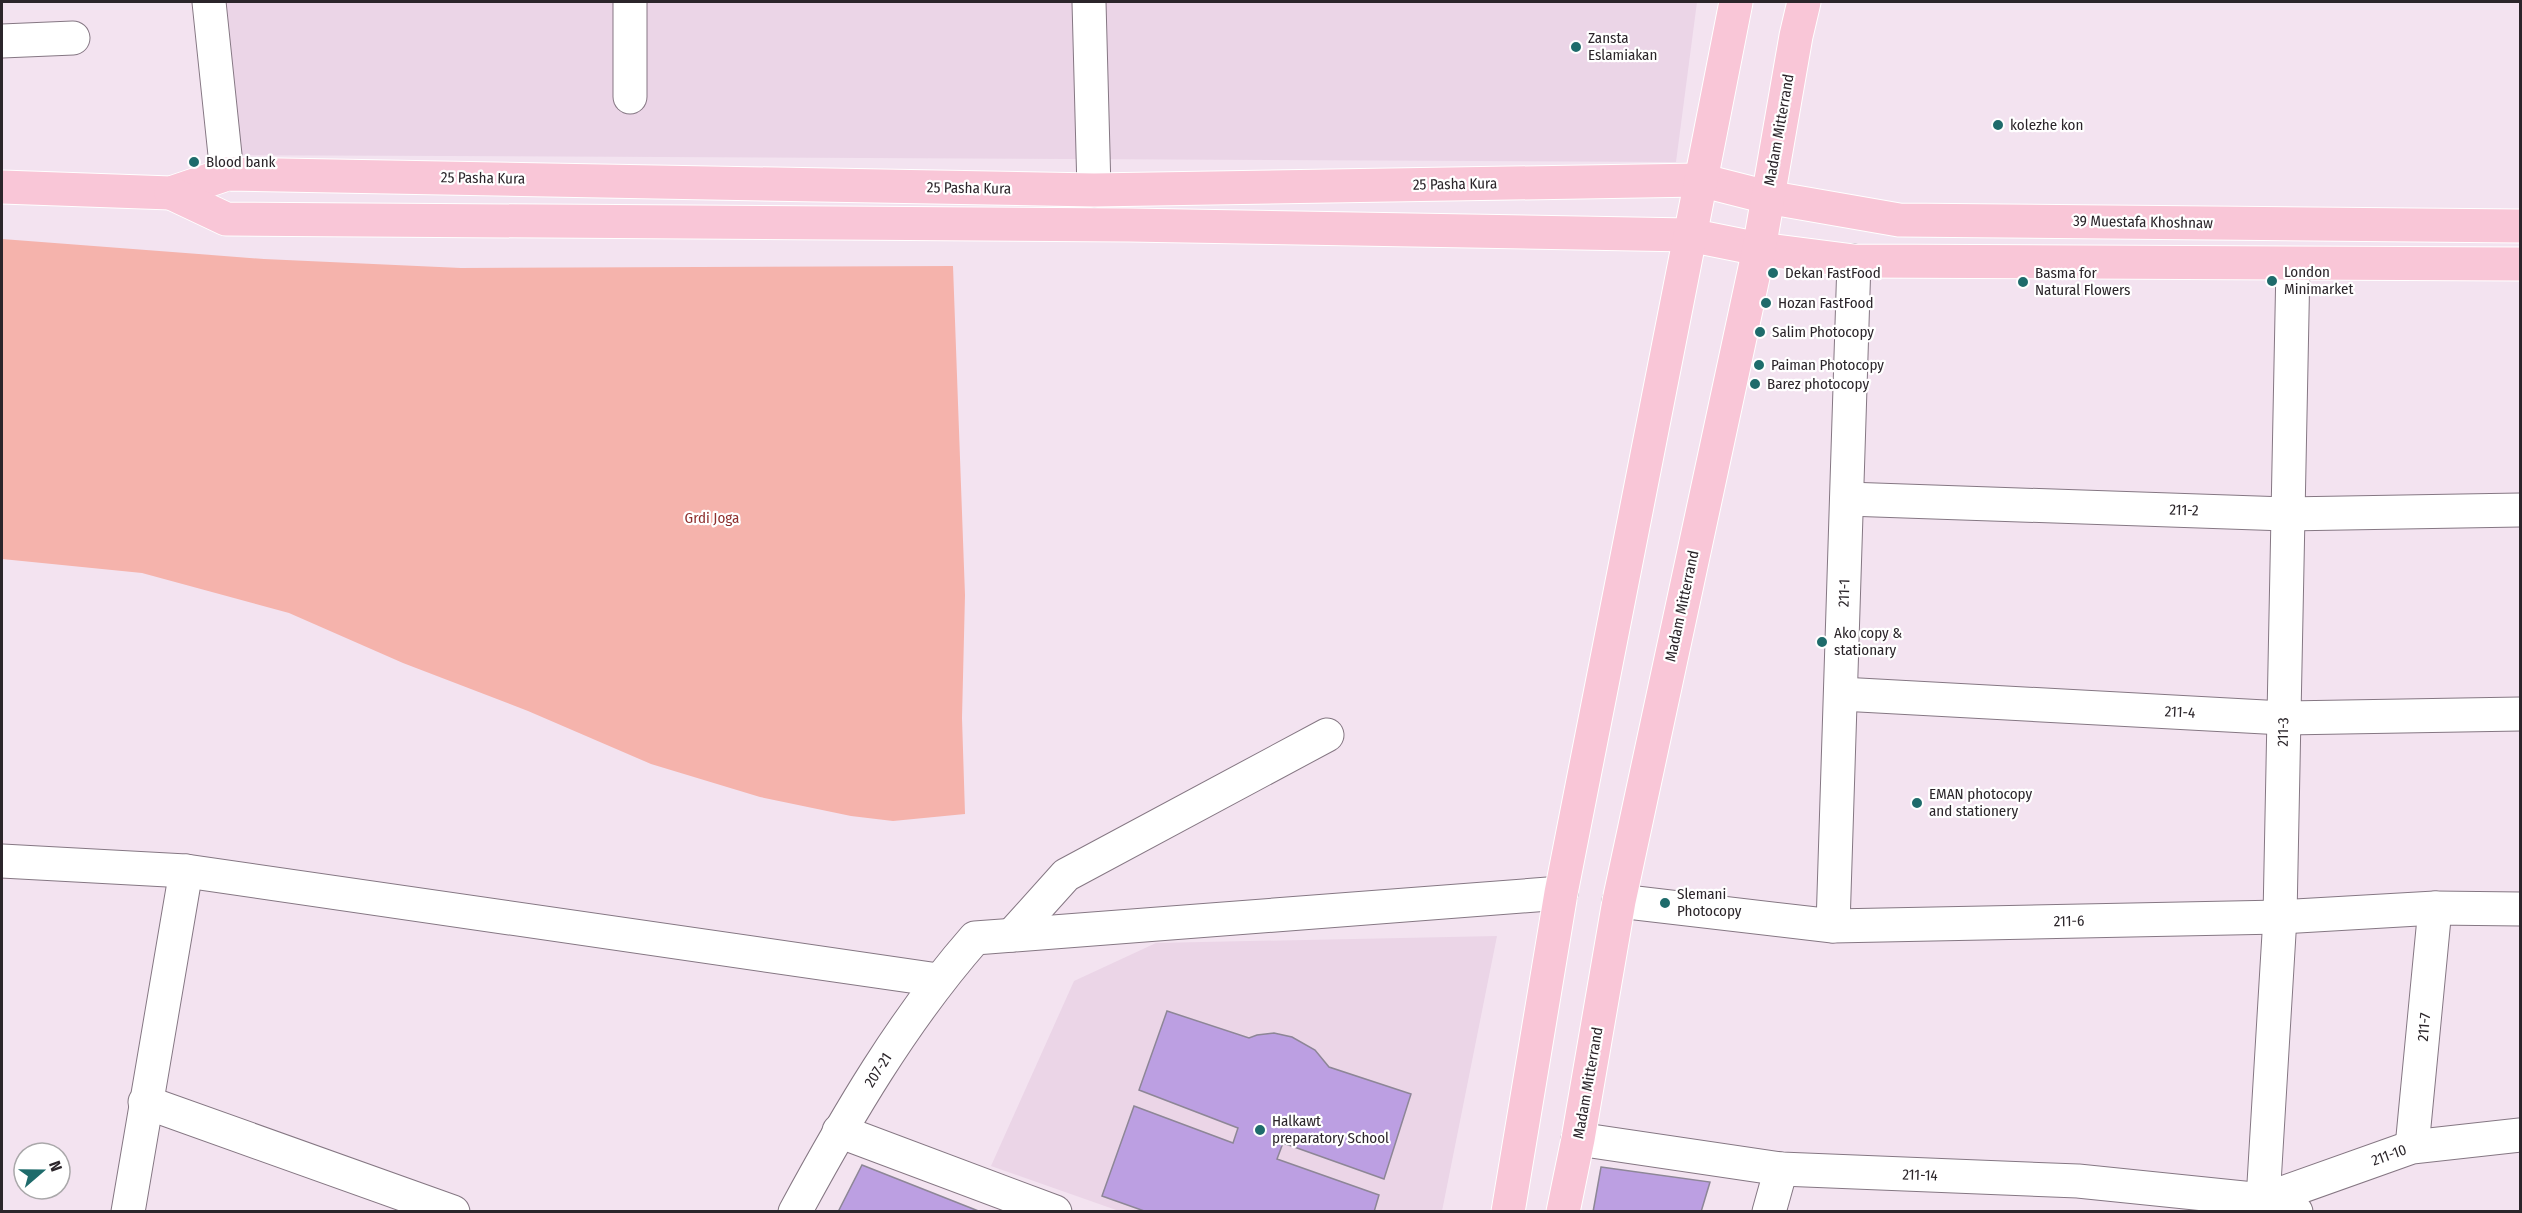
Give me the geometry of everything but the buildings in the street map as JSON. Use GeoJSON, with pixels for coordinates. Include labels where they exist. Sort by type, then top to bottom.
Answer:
{"type":"FeatureCollection","features":[{"type":"Feature","properties":{"kind":"main road"},"geometry":{"type":"LineString","coordinates":[[1508,1212],[1561,893],[1736,2]]}},
{"type":"Feature","properties":{"kind":"main road","name":"Madam Mitterrand"},"geometry":{"type":"LineString","coordinates":[[1563,1212],[1578,1139],[1619,901],[1759,249],[1804,2]]}},
{"type":"Feature","properties":{"kind":"main road","name":"25 Pasha Kura"},"geometry":{"type":"LineString","coordinates":[[2,187],[171,193],[227,174],[1094,190],[1700,180],[1767,197]]}},
{"type":"Feature","properties":{"kind":"main road","name":"25 Pasha Kura"},"geometry":{"type":"LineString","coordinates":[[171,193],[226,219],[1117,225],[1689,235],[1759,249]]}},
{"type":"Feature","properties":{"kind":"main road","name":"39 Muestafa Khoshnaw"},"geometry":{"type":"LineString","coordinates":[[1767,197],[1899,220],[2520,226]]}},
{"type":"Feature","properties":{"kind":"main road"},"geometry":{"type":"LineString","coordinates":[[1759,249],[1854,261],[2520,264]]}},
{"type":"Feature","properties":{"kind":"street"},"geometry":{"type":"LineString","coordinates":[[209,2],[227,174]]}},
{"type":"Feature","properties":{"kind":"street"},"geometry":{"type":"LineString","coordinates":[[630,2],[630,97]]}},
{"type":"Feature","properties":{"kind":"street"},"geometry":{"type":"LineString","coordinates":[[1089,2],[1094,190]]}},
{"type":"Feature","properties":{"kind":"street"},"geometry":{"type":"LineString","coordinates":[[2,41],[73,38]]}},
{"type":"Feature","properties":{"kind":"street","name":"211-1"},"geometry":{"type":"LineString","coordinates":[[1833,926],[1854,261]]}},
{"type":"Feature","properties":{"kind":"street","name":"211-3"},"geometry":{"type":"LineString","coordinates":[[2263,1200],[2280,917],[2286,514],[2293,264]]}},
{"type":"Feature","properties":{"kind":"street","name":"211-2"},"geometry":{"type":"LineString","coordinates":[[1847,499],[2286,514],[2520,510]]}},
{"type":"Feature","properties":{"kind":"street","name":"211-4"},"geometry":{"type":"LineString","coordinates":[[1841,694],[2283,718],[2520,714]]}},
{"type":"Feature","properties":{"kind":"street"},"geometry":{"type":"LineString","coordinates":[[1011,935],[1066,875],[1327,735]]}},
{"type":"Feature","properties":{"kind":"street"},"geometry":{"type":"LineString","coordinates":[[2,861],[186,871],[938,980]]}},
{"type":"Feature","properties":{"kind":"street"},"geometry":{"type":"LineString","coordinates":[[128,1212],[186,871]]}},
{"type":"Feature","properties":{"kind":"street"},"geometry":{"type":"LineString","coordinates":[[1011,935],[1561,893]]}},
{"type":"Feature","properties":{"kind":"street","name":"211-6"},"geometry":{"type":"LineString","coordinates":[[1619,901],[1833,926],[2280,917],[2435,908],[2520,909]]}},
{"type":"Feature","properties":{"kind":"street","name":"211-7"},"geometry":{"type":"LineString","coordinates":[[2412,1147],[2435,908]]}},
{"type":"Feature","properties":{"kind":"street","name":"207-21"},"geometry":{"type":"LineString","coordinates":[[795,1212],[839,1131],[938,980],[975,938],[1011,935]]}},
{"type":"Feature","properties":{"kind":"street"},"geometry":{"type":"LineString","coordinates":[[145,1102],[453,1212]]}},
{"type":"Feature","properties":{"kind":"street"},"geometry":{"type":"LineString","coordinates":[[839,1131],[1054,1212]]}},
{"type":"Feature","properties":{"kind":"street","name":"211-10"},"geometry":{"type":"LineString","coordinates":[[2263,1200],[2412,1147],[2520,1135]]}},
{"type":"Feature","properties":{"kind":"street","name":"211-14"},"geometry":{"type":"LineString","coordinates":[[1578,1139],[1781,1169],[2078,1182],[2263,1200]]}},
{"type":"Feature","properties":{"kind":"street"},"geometry":{"type":"LineString","coordinates":[[1769,1212],[1781,1169]]}},
{"type":"Feature","properties":{"kind":"street"},"geometry":{"type":"LineString","coordinates":[[2263,1200],[2296,1212]]}},
{"type":"Feature","properties":{"kind":"shaded area"},"geometry":{"type":"Polygon","coordinates":[[[212,2],[1697,2],[1676,162],[225,155],[212,2]]]}},
{"type":"Feature","properties":{"kind":"shaded area"},"geometry":{"type":"Polygon","coordinates":[[[1497,936],[1442,1211],[1119,1211],[991,1166],[1074,981],[1156,943],[1497,936]]]}},
{"type":"Feature","properties":{"kind":"green space","name":"Grdi Joga"},"geometry":{"type":"Polygon","coordinates":[[[2,239],[264,259],[461,268],[953,266],[965,595],[962,718],[965,814],[893,821],[851,816],[760,797],[651,764],[528,711],[403,663],[289,613],[142,573],[2,559],[2,239]]]}},
{"type":"Feature","properties":{"kind":"place","name":"Zansta Eslamiakan"},"geometry":{"type":"Point","coordinates":[1576,47]}},
{"type":"Feature","properties":{"kind":"place","name":"kolezhe kon"},"geometry":{"type":"Point","coordinates":[1998,125]}},
{"type":"Feature","properties":{"kind":"place","name":"Blood bank"},"geometry":{"type":"Point","coordinates":[194,162]}},
{"type":"Feature","properties":{"kind":"place","name":"Dekan FastFood"},"geometry":{"type":"Point","coordinates":[1773,273]}},
{"type":"Feature","properties":{"kind":"place","name":"London Minimarket"},"geometry":{"type":"Point","coordinates":[2272,281]}},
{"type":"Feature","properties":{"kind":"place","name":"Basma for Natural Flowers"},"geometry":{"type":"Point","coordinates":[2023,282]}},
{"type":"Feature","properties":{"kind":"place","name":"Hozan FastFood"},"geometry":{"type":"Point","coordinates":[1766,303]}},
{"type":"Feature","properties":{"kind":"place","name":"Salim Photocopy"},"geometry":{"type":"Point","coordinates":[1760,332]}},
{"type":"Feature","properties":{"kind":"place","name":"Paiman Photocopy"},"geometry":{"type":"Point","coordinates":[1759,365]}},
{"type":"Feature","properties":{"kind":"place","name":"Barez photocopy"},"geometry":{"type":"Point","coordinates":[1755,384]}},
{"type":"Feature","properties":{"kind":"place","name":"Ako copy & stationary"},"geometry":{"type":"Point","coordinates":[1822,642]}},
{"type":"Feature","properties":{"kind":"place","name":"EMAN photocopy and stationery"},"geometry":{"type":"Point","coordinates":[1917,803]}},
{"type":"Feature","properties":{"kind":"place","name":"Slemani Photocopy"},"geometry":{"type":"Point","coordinates":[1665,903]}},
{"type":"Feature","properties":{"kind":"place","name":"Halkawt preparatory School"},"geometry":{"type":"Point","coordinates":[1260,1130]}}]}
